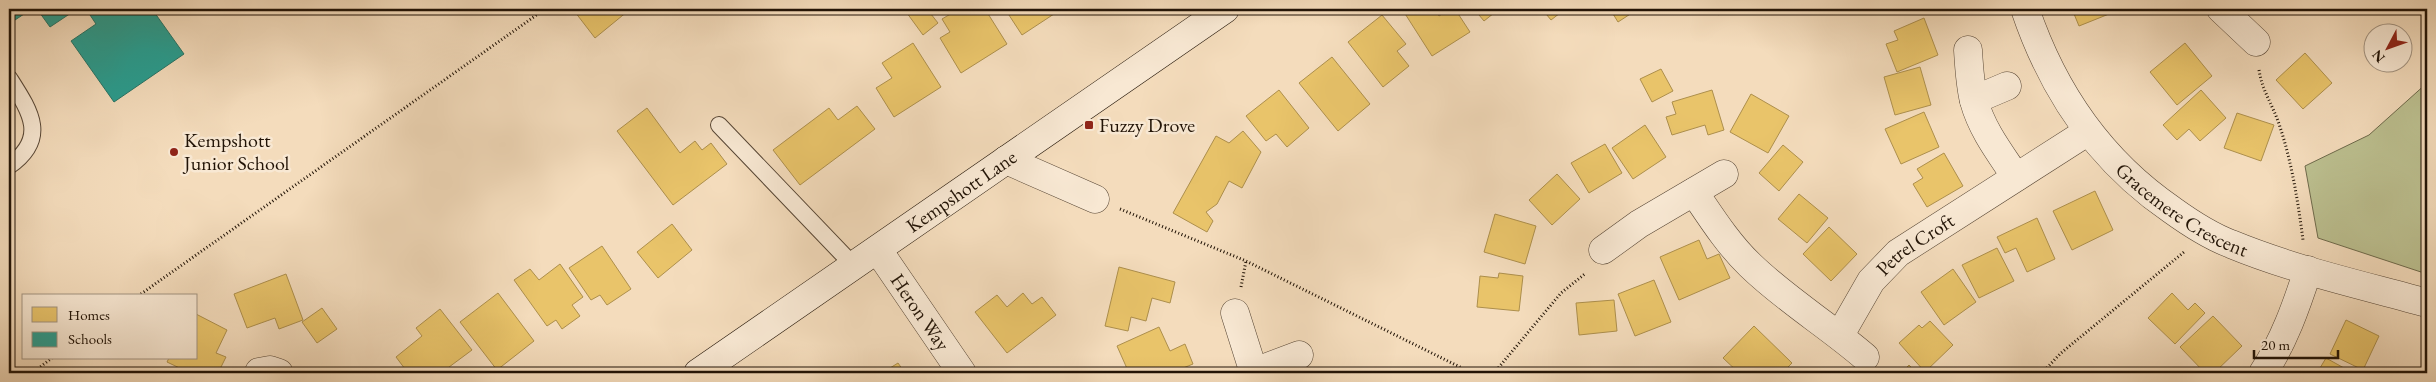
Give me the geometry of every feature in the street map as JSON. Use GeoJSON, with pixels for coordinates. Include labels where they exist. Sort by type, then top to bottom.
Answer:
{"type":"FeatureCollection","features":[{"type":"Feature","properties":{"kind":"street","name":"Kempshott Lane"},"geometry":{"type":"LineString","coordinates":[[698,373],[1225,9]]}},
{"type":"Feature","properties":{"kind":"street","name":"Gracemere Crescent"},"geometry":{"type":"LineString","coordinates":[[2025,9],[2055,80],[2087,132],[2135,183],[2207,233],[2230,244],[2308,270],[2427,304]]}},
{"type":"Feature","properties":{"kind":"street"},"geometry":{"type":"LineString","coordinates":[[2221,9],[2256,42]]}},
{"type":"Feature","properties":{"kind":"street"},"geometry":{"type":"LineString","coordinates":[[1968,50],[1974,100],[1987,134],[2016,177]]}},
{"type":"Feature","properties":{"kind":"street"},"geometry":{"type":"LineString","coordinates":[[1974,100],[2007,86]]}},
{"type":"Feature","properties":{"kind":"street","name":"Petrel Croft"},"geometry":{"type":"LineString","coordinates":[[1840,336],[1871,281],[1898,253],[2087,132]]}},
{"type":"Feature","properties":{"kind":"street"},"geometry":{"type":"LineString","coordinates":[[1006,160],[1095,199]]}},
{"type":"Feature","properties":{"kind":"street"},"geometry":{"type":"LineString","coordinates":[[1603,250],[1639,224],[1724,174]]}},
{"type":"Feature","properties":{"kind":"street"},"geometry":{"type":"LineString","coordinates":[[1694,192],[1720,230],[1750,265],[1786,296],[1865,357]]}},
{"type":"Feature","properties":{"kind":"street","name":"Heron Way"},"geometry":{"type":"LineString","coordinates":[[878,250],[962,373]]}},
{"type":"Feature","properties":{"kind":"street"},"geometry":{"type":"LineString","coordinates":[[2263,373],[2290,325],[2308,270]]}},
{"type":"Feature","properties":{"kind":"street"},"geometry":{"type":"LineString","coordinates":[[1235,313],[1254,373],[1299,355]]}},
{"type":"Feature","properties":{"kind":"lane"},"geometry":{"type":"LineString","coordinates":[[9,78],[25,103],[34,128],[30,145],[9,166]]}},
{"type":"Feature","properties":{"kind":"lane"},"geometry":{"type":"LineString","coordinates":[[719,125],[854,266]]}},
{"type":"Feature","properties":{"kind":"path"},"geometry":{"type":"LineString","coordinates":[[141,294],[545,9]]}},
{"type":"Feature","properties":{"kind":"path"},"geometry":{"type":"LineString","coordinates":[[2256,42],[2261,86],[2280,126],[2297,197],[2308,270]]}},
{"type":"Feature","properties":{"kind":"path"},"geometry":{"type":"LineString","coordinates":[[1095,199],[1246,261],[1472,373]]}},
{"type":"Feature","properties":{"kind":"path"},"geometry":{"type":"LineString","coordinates":[[2042,373],[2061,353],[2159,270],[2207,233]]}},
{"type":"Feature","properties":{"kind":"path"},"geometry":{"type":"LineString","coordinates":[[1494,373],[1561,293],[1584,274],[1604,264],[1603,250]]}},
{"type":"Feature","properties":{"kind":"path"},"geometry":{"type":"LineString","coordinates":[[32,373],[49,360]]}},
{"type":"Feature","properties":{"kind":"green space"},"geometry":{"type":"Polygon","coordinates":[[[2427,83],[2427,274],[2318,238],[2305,166],[2369,135],[2427,83]]]}},
{"type":"Feature","properties":{"kind":"building: Homes"},"geometry":{"type":"Polygon","coordinates":[[[579,9],[626,9],[628,11],[595,38],[575,12],[579,9]]]}},
{"type":"Feature","properties":{"kind":"building: Homes"},"geometry":{"type":"Polygon","coordinates":[[[904,9],[927,9],[938,23],[923,35],[904,9]]]}},
{"type":"Feature","properties":{"kind":"building: Homes"},"geometry":{"type":"Polygon","coordinates":[[[959,9],[985,9],[1007,44],[961,73],[940,38],[950,32],[942,19],[959,9]]]}},
{"type":"Feature","properties":{"kind":"building: Homes"},"geometry":{"type":"Polygon","coordinates":[[[1005,9],[1055,9],[1057,12],[1022,35],[1005,9]]]}},
{"type":"Feature","properties":{"kind":"building: Homes"},"geometry":{"type":"Polygon","coordinates":[[[1402,9],[1434,9],[1439,16],[1450,9],[1455,9],[1470,32],[1432,56],[1402,9]]]}},
{"type":"Feature","properties":{"kind":"building: Homes"},"geometry":{"type":"Polygon","coordinates":[[[1474,9],[1499,9],[1484,21],[1474,9]]]}},
{"type":"Feature","properties":{"kind":"building: Homes"},"geometry":{"type":"Polygon","coordinates":[[[1542,9],[1562,9],[1564,10],[1551,20],[1542,9]]]}},
{"type":"Feature","properties":{"kind":"building: Homes"},"geometry":{"type":"Polygon","coordinates":[[[1610,9],[1638,9],[1618,22],[1610,9]]]}},
{"type":"Feature","properties":{"kind":"building: Homes"},"geometry":{"type":"Polygon","coordinates":[[[1713,9],[1726,9],[1718,15],[1713,9]]]}},
{"type":"Feature","properties":{"kind":"building: Homes"},"geometry":{"type":"Polygon","coordinates":[[[2072,9],[2113,9],[2114,12],[2079,26],[2072,9]]]}},
{"type":"Feature","properties":{"kind":"building: Homes"},"geometry":{"type":"Polygon","coordinates":[[[1382,15],[1406,44],[1397,51],[1409,66],[1383,87],[1348,42],[1382,15]]]}},
{"type":"Feature","properties":{"kind":"building: Homes"},"geometry":{"type":"Polygon","coordinates":[[[1924,18],[1938,55],[1897,72],[1886,44],[1898,40],[1894,31],[1924,18]]]}},
{"type":"Feature","properties":{"kind":"building: Homes"},"geometry":{"type":"Polygon","coordinates":[[[913,43],[941,87],[894,117],[876,88],[892,78],[882,63],[913,43]]]}},
{"type":"Feature","properties":{"kind":"building: Homes"},"geometry":{"type":"Polygon","coordinates":[[[2185,43],[2212,76],[2177,105],[2150,72],[2185,43]]]}},
{"type":"Feature","properties":{"kind":"building: Homes"},"geometry":{"type":"Polygon","coordinates":[[[2305,53],[2332,83],[2303,109],[2276,80],[2305,53]]]}},
{"type":"Feature","properties":{"kind":"building: Homes"},"geometry":{"type":"Polygon","coordinates":[[[1332,57],[1370,104],[1338,131],[1299,83],[1332,57]]]}},
{"type":"Feature","properties":{"kind":"building: Homes"},"geometry":{"type":"Polygon","coordinates":[[[1920,67],[1931,105],[1895,115],[1884,77],[1920,67]]]}},
{"type":"Feature","properties":{"kind":"building: Homes"},"geometry":{"type":"Polygon","coordinates":[[[1661,69],[1673,91],[1652,102],[1640,79],[1661,69]]]}},
{"type":"Feature","properties":{"kind":"building: Homes"},"geometry":{"type":"Polygon","coordinates":[[[1279,90],[1309,128],[1287,147],[1276,134],[1266,141],[1246,116],[1279,90]]]}},
{"type":"Feature","properties":{"kind":"building: Homes"},"geometry":{"type":"Polygon","coordinates":[[[1712,90],[1724,130],[1708,135],[1705,125],[1672,135],[1666,117],[1676,114],[1672,102],[1712,90]]]}},
{"type":"Feature","properties":{"kind":"building: Homes"},"geometry":{"type":"Polygon","coordinates":[[[2201,90],[2226,118],[2200,141],[2189,129],[2177,140],[2163,125],[2201,90]]]}},
{"type":"Feature","properties":{"kind":"building: Homes"},"geometry":{"type":"Polygon","coordinates":[[[1751,94],[1789,116],[1768,153],[1730,132],[1751,94]]]}},
{"type":"Feature","properties":{"kind":"building: Homes"},"geometry":{"type":"Polygon","coordinates":[[[857,106],[875,129],[800,185],[773,150],[829,108],[838,120],[857,106]]]}},
{"type":"Feature","properties":{"kind":"building: Homes"},"geometry":{"type":"Polygon","coordinates":[[[647,108],[680,153],[695,141],[702,150],[711,143],[727,164],[673,205],[617,131],[647,108]]]}},
{"type":"Feature","properties":{"kind":"building: Homes"},"geometry":{"type":"Polygon","coordinates":[[[1924,112],[1939,147],[1901,164],[1885,129],[1924,112]]]}},
{"type":"Feature","properties":{"kind":"building: Homes"},"geometry":{"type":"Polygon","coordinates":[[[2237,113],[2274,125],[2261,161],[2224,148],[2237,113]]]}},
{"type":"Feature","properties":{"kind":"building: Homes"},"geometry":{"type":"Polygon","coordinates":[[[1645,125],[1666,157],[1633,179],[1612,148],[1645,125]]]}},
{"type":"Feature","properties":{"kind":"building: Homes"},"geometry":{"type":"Polygon","coordinates":[[[1243,131],[1261,152],[1242,188],[1229,181],[1217,204],[1206,212],[1213,221],[1207,232],[1173,213],[1216,136],[1229,143],[1243,131]]]}},
{"type":"Feature","properties":{"kind":"building: Homes"},"geometry":{"type":"Polygon","coordinates":[[[1605,144],[1622,173],[1589,193],[1571,163],[1605,144]]]}},
{"type":"Feature","properties":{"kind":"building: Homes"},"geometry":{"type":"Polygon","coordinates":[[[1783,145],[1803,162],[1779,191],[1759,173],[1783,145]]]}},
{"type":"Feature","properties":{"kind":"building: Homes"},"geometry":{"type":"Polygon","coordinates":[[[1944,153],[1963,186],[1927,207],[1913,184],[1923,178],[1917,169],[1944,153]]]}},
{"type":"Feature","properties":{"kind":"building: Homes"},"geometry":{"type":"Polygon","coordinates":[[[1557,174],[1580,199],[1552,225],[1529,200],[1557,174]]]}},
{"type":"Feature","properties":{"kind":"building: Homes"},"geometry":{"type":"Polygon","coordinates":[[[2095,191],[2113,230],[2072,250],[2053,211],[2095,191]]]}},
{"type":"Feature","properties":{"kind":"building: Homes"},"geometry":{"type":"Polygon","coordinates":[[[1799,194],[1828,218],[1807,243],[1778,219],[1799,194]]]}},
{"type":"Feature","properties":{"kind":"building: Homes"},"geometry":{"type":"Polygon","coordinates":[[[1495,214],[1536,226],[1525,264],[1484,252],[1495,214]]]}},
{"type":"Feature","properties":{"kind":"building: Homes"},"geometry":{"type":"Polygon","coordinates":[[[2037,218],[2055,259],[2027,272],[2016,248],[2005,253],[1997,237],[2037,218]]]}},
{"type":"Feature","properties":{"kind":"building: Homes"},"geometry":{"type":"Polygon","coordinates":[[[672,224],[692,250],[658,278],[637,252],[672,224]]]}},
{"type":"Feature","properties":{"kind":"building: Homes"},"geometry":{"type":"Polygon","coordinates":[[[1829,227],[1857,254],[1831,281],[1803,254],[1829,227]]]}},
{"type":"Feature","properties":{"kind":"building: Homes"},"geometry":{"type":"Polygon","coordinates":[[[1699,240],[1707,259],[1719,254],[1730,278],[1679,300],[1660,257],[1699,240]]]}},
{"type":"Feature","properties":{"kind":"building: Homes"},"geometry":{"type":"Polygon","coordinates":[[[602,246],[631,289],[607,305],[600,295],[591,300],[569,268],[602,246]]]}},
{"type":"Feature","properties":{"kind":"building: Homes"},"geometry":{"type":"Polygon","coordinates":[[[1997,248],[2014,281],[1979,298],[1962,265],[1997,248]]]}},
{"type":"Feature","properties":{"kind":"building: Homes"},"geometry":{"type":"Polygon","coordinates":[[[560,264],[583,297],[572,305],[580,316],[562,329],[556,320],[547,326],[514,280],[530,269],[539,280],[560,264]]]}},
{"type":"Feature","properties":{"kind":"building: Homes"},"geometry":{"type":"Polygon","coordinates":[[[1119,267],[1175,282],[1170,303],[1152,298],[1146,321],[1131,317],[1128,331],[1105,326],[1119,267]]]}},
{"type":"Feature","properties":{"kind":"building: Homes"},"geometry":{"type":"Polygon","coordinates":[[[1953,269],[1976,302],[1944,325],[1921,292],[1953,269]]]}},
{"type":"Feature","properties":{"kind":"building: Homes"},"geometry":{"type":"Polygon","coordinates":[[[1499,273],[1523,276],[1519,311],[1477,307],[1480,276],[1498,278],[1499,273]]]}},
{"type":"Feature","properties":{"kind":"building: Homes"},"geometry":{"type":"Polygon","coordinates":[[[286,274],[303,320],[279,329],[275,318],[247,328],[234,294],[286,274]]]}},
{"type":"Feature","properties":{"kind":"building: Homes"},"geometry":{"type":"Polygon","coordinates":[[[1654,280],[1671,322],[1635,336],[1618,294],[1654,280]]]}},
{"type":"Feature","properties":{"kind":"building: Homes"},"geometry":{"type":"Polygon","coordinates":[[[498,293],[534,341],[497,370],[460,322],[498,293]]]}},
{"type":"Feature","properties":{"kind":"building: Homes"},"geometry":{"type":"Polygon","coordinates":[[[1023,293],[1032,304],[1042,297],[1056,315],[1007,353],[975,312],[997,295],[1007,307],[1023,293]]]}},
{"type":"Feature","properties":{"kind":"building: Homes"},"geometry":{"type":"Polygon","coordinates":[[[2172,293],[2188,310],[2195,303],[2205,313],[2175,344],[2148,318],[2172,293]]]}},
{"type":"Feature","properties":{"kind":"building: Homes"},"geometry":{"type":"Polygon","coordinates":[[[1614,300],[1617,331],[1579,335],[1576,303],[1614,300]]]}},
{"type":"Feature","properties":{"kind":"building: Homes"},"geometry":{"type":"Polygon","coordinates":[[[322,308],[337,329],[317,343],[302,322],[322,308]]]}},
{"type":"Feature","properties":{"kind":"building: Homes"},"geometry":{"type":"Polygon","coordinates":[[[440,309],[472,350],[441,373],[408,373],[396,357],[422,336],[416,328],[440,309]]]}},
{"type":"Feature","properties":{"kind":"building: Homes"},"geometry":{"type":"Polygon","coordinates":[[[198,315],[227,330],[216,353],[226,357],[218,373],[190,373],[167,362],[168,360],[198,360],[198,315]]]}},
{"type":"Feature","properties":{"kind":"building: Homes"},"geometry":{"type":"Polygon","coordinates":[[[2213,316],[2242,346],[2214,373],[2205,373],[2180,347],[2213,316]]]}},
{"type":"Feature","properties":{"kind":"building: Homes"},"geometry":{"type":"Polygon","coordinates":[[[2346,320],[2379,336],[2363,370],[2330,354],[2346,320]]]}},
{"type":"Feature","properties":{"kind":"building: Homes"},"geometry":{"type":"Polygon","coordinates":[[[1930,321],[1953,345],[1925,372],[1899,343],[1919,325],[1922,328],[1930,321]]]}},
{"type":"Feature","properties":{"kind":"building: Homes"},"geometry":{"type":"Polygon","coordinates":[[[1754,326],[1792,363],[1782,373],[1739,373],[1723,358],[1754,326]]]}},
{"type":"Feature","properties":{"kind":"building: Homes"},"geometry":{"type":"Polygon","coordinates":[[[1159,327],[1170,351],[1185,344],[1193,364],[1171,373],[1129,373],[1117,346],[1159,327]]]}},
{"type":"Feature","properties":{"kind":"building: Homes"},"geometry":{"type":"Polygon","coordinates":[[[2326,358],[2353,373],[2317,373],[2326,358]]]}},
{"type":"Feature","properties":{"kind":"building: Homes"},"geometry":{"type":"Polygon","coordinates":[[[898,363],[905,373],[882,373],[898,363]]]}},
{"type":"Feature","properties":{"kind":"building: Homes"},"geometry":{"type":"Polygon","coordinates":[[[1909,365],[1917,373],[1901,373],[1909,365]]]}},
{"type":"Feature","properties":{"kind":"building: Schools"},"geometry":{"type":"Polygon","coordinates":[[[9,9],[29,9],[30,10],[9,24],[9,9]]]}},
{"type":"Feature","properties":{"kind":"building: Schools"},"geometry":{"type":"Polygon","coordinates":[[[37,9],[77,9],[50,27],[37,9]]]}},
{"type":"Feature","properties":{"kind":"building: Schools"},"geometry":{"type":"Polygon","coordinates":[[[86,9],[152,9],[184,54],[114,102],[71,41],[96,24],[86,9]]]}},
{"type":"Feature","properties":{"kind":"place","name":"Fuzzy Drove"},"geometry":{"type":"Point","coordinates":[1089,125]}},
{"type":"Feature","properties":{"kind":"place","name":"Kempshott Junior School"},"geometry":{"type":"Point","coordinates":[174,152]}}]}
